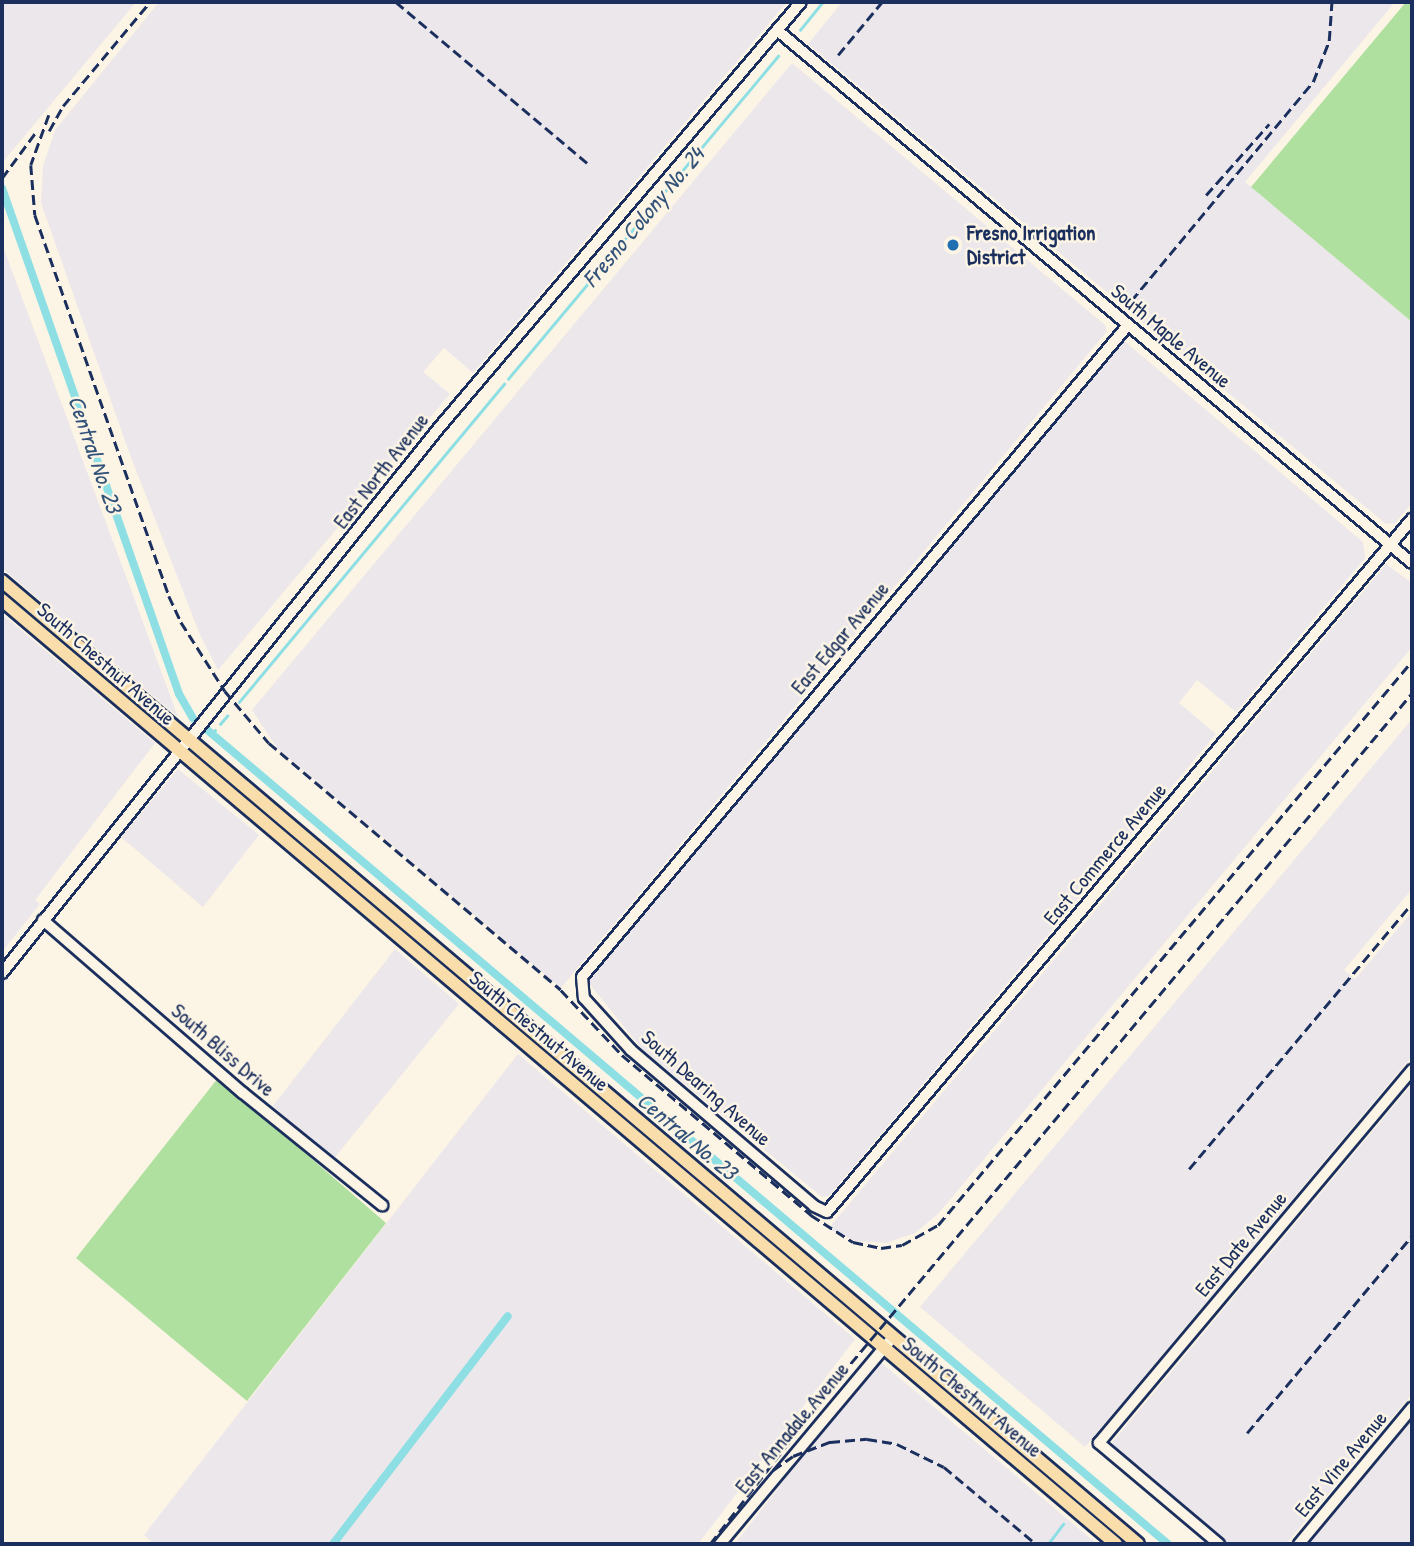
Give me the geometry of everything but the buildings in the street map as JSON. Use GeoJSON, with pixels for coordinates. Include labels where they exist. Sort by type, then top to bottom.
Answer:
{"type":"FeatureCollection","features":[{"type":"Feature","properties":{"kind":"main road","name":"South Chestnut Avenue"},"geometry":{"type":"LineString","coordinates":[[2,581],[190,734],[534,1033],[1138,1544]]}},
{"type":"Feature","properties":{"kind":"main road","name":"South Chestnut Avenue"},"geometry":{"type":"LineString","coordinates":[[2,600],[1116,1544]]}},
{"type":"Feature","properties":{"kind":"main road"},"geometry":{"type":"LineString","coordinates":[[525,1044],[534,1033]]}},
{"type":"Feature","properties":{"kind":"street","name":"East North Avenue"},"geometry":{"type":"LineString","coordinates":[[2,973],[177,750],[463,398],[801,2]]}},
{"type":"Feature","properties":{"kind":"street","name":"South Maple Avenue"},"geometry":{"type":"LineString","coordinates":[[777,30],[1412,564]]}},
{"type":"Feature","properties":{"kind":"street","name":"East Edgar Avenue"},"geometry":{"type":"LineString","coordinates":[[582,977],[1128,325]]}},
{"type":"Feature","properties":{"kind":"street","name":"East Commerce Avenue"},"geometry":{"type":"LineString","coordinates":[[827,1212],[1412,519]]}},
{"type":"Feature","properties":{"kind":"street","name":"South Bliss Drive"},"geometry":{"type":"LineString","coordinates":[[43,920],[243,1094],[382,1205]]}},
{"type":"Feature","properties":{"kind":"street","name":"South Dearing Avenue"},"geometry":{"type":"LineString","coordinates":[[582,977],[584,998],[631,1050],[827,1212]]}},
{"type":"Feature","properties":{"kind":"street","name":"East Date Avenue"},"geometry":{"type":"LineString","coordinates":[[1219,1544],[1099,1443],[1412,1070]]}},
{"type":"Feature","properties":{"kind":"street","name":"East Annadale Avenue"},"geometry":{"type":"LineString","coordinates":[[720,1544],[893,1337]]}},
{"type":"Feature","properties":{"kind":"street","name":"East Vine Avenue"},"geometry":{"type":"LineString","coordinates":[[1299,1544],[1412,1408]]}},
{"type":"Feature","properties":{"kind":"shaded area"},"geometry":{"type":"Polygon","coordinates":[[[2,2],[136,2],[2,163],[2,2]]]}},
{"type":"Feature","properties":{"kind":"shaded area"},"geometry":{"type":"Polygon","coordinates":[[[159,2],[787,2],[473,373],[444,348],[423,372],[450,394],[218,670],[200,635],[129,452],[41,203],[43,166],[55,130],[159,2]]]}},
{"type":"Feature","properties":{"kind":"shaded area"},"geometry":{"type":"Polygon","coordinates":[[[842,2],[1395,2],[1245,182],[1412,322],[1412,503],[1395,523],[1386,524],[808,44],[842,2]]]}},
{"type":"Feature","properties":{"kind":"shaded area"},"geometry":{"type":"Polygon","coordinates":[[[792,63],[1105,325],[1107,331],[561,988],[277,748],[252,710],[792,63]]]}},
{"type":"Feature","properties":{"kind":"shaded area"},"geometry":{"type":"Polygon","coordinates":[[[2,244],[136,603],[178,717],[2,568],[2,244]]]}},
{"type":"Feature","properties":{"kind":"shaded area"},"geometry":{"type":"Polygon","coordinates":[[[1123,340],[1363,542],[1365,558],[1236,712],[1197,680],[1179,703],[1216,734],[829,1196],[822,1197],[642,1049],[588,982],[1123,340]]]}},
{"type":"Feature","properties":{"kind":"shaded area"},"geometry":{"type":"Polygon","coordinates":[[[1386,564],[1412,583],[1412,647],[938,1214],[915,1233],[886,1243],[856,1241],[828,1229],[1386,564]]]}},
{"type":"Feature","properties":{"kind":"shaded area"},"geometry":{"type":"Polygon","coordinates":[[[2,614],[155,743],[35,900],[40,904],[2,952],[2,614]]]}},
{"type":"Feature","properties":{"kind":"shaded area"},"geometry":{"type":"Polygon","coordinates":[[[1412,719],[1412,889],[1344,970],[1355,979],[1412,912],[1412,1056],[1085,1447],[920,1307],[1412,719]]]}},
{"type":"Feature","properties":{"kind":"shaded area"},"geometry":{"type":"Polygon","coordinates":[[[178,769],[259,835],[203,907],[121,837],[178,769]]]}},
{"type":"Feature","properties":{"kind":"shaded area"},"geometry":{"type":"Polygon","coordinates":[[[395,949],[459,1004],[332,1161],[273,1106],[395,949]]]}},
{"type":"Feature","properties":{"kind":"shaded area"},"geometry":{"type":"Polygon","coordinates":[[[518,1054],[855,1339],[698,1544],[154,1544],[144,1535],[518,1054]]]}},
{"type":"Feature","properties":{"kind":"shaded area"},"geometry":{"type":"Polygon","coordinates":[[[1412,1084],[1412,1394],[1286,1544],[1228,1544],[1110,1445],[1412,1084]]]}},
{"type":"Feature","properties":{"kind":"shaded area"},"geometry":{"type":"Polygon","coordinates":[[[877,1359],[1097,1544],[735,1544],[877,1359]]]}},
{"type":"Feature","properties":{"kind":"shaded area"},"geometry":{"type":"Polygon","coordinates":[[[1412,1420],[1412,1544],[1309,1544],[1345,1501],[1412,1420]]]}},
{"type":"Feature","properties":{"kind":"green space"},"geometry":{"type":"Polygon","coordinates":[[[1406,2],[1412,2],[1412,322],[1251,187],[1406,2]]]}},
{"type":"Feature","properties":{"kind":"green space"},"geometry":{"type":"Polygon","coordinates":[[[218,1078],[386,1223],[247,1401],[76,1258],[218,1078]]]}},
{"type":"Feature","properties":{"kind":"waterway","name":"Fresno Colony No. 24"},"geometry":{"type":"LineString","coordinates":[[800,30],[823,2]]}},
{"type":"Feature","properties":{"kind":"waterway","name":"Fresno Colony No. 24"},"geometry":{"type":"LineString","coordinates":[[508,379],[778,56]]}},
{"type":"Feature","properties":{"kind":"waterway","name":"Central No. 23"},"geometry":{"type":"LineString","coordinates":[[2,188],[179,694],[193,718]]}},
{"type":"Feature","properties":{"kind":"waterway","name":"Fresno Colony No. 24"},"geometry":{"type":"LineString","coordinates":[[239,702],[504,384]]}},
{"type":"Feature","properties":{"kind":"waterway","name":"Fresno Colony No. 24"},"geometry":{"type":"LineString","coordinates":[[220,724],[227,716]]}},
{"type":"Feature","properties":{"kind":"waterway","name":"Central No. 23"},"geometry":{"type":"LineString","coordinates":[[205,728],[1168,1544]]}},
{"type":"Feature","properties":{"kind":"waterway","name":"Fresno Colony No. 24"},"geometry":{"type":"LineString","coordinates":[[213,735],[215,730]]}},
{"type":"Feature","properties":{"kind":"waterway"},"geometry":{"type":"LineString","coordinates":[[333,1544],[508,1316]]}},
{"type":"Feature","properties":{"kind":"waterway"},"geometry":{"type":"LineString","coordinates":[[1048,1544],[1063,1524]]}},
{"type":"Feature","properties":{"kind":"railway"},"geometry":{"type":"LineString","coordinates":[[49,131],[63,106],[150,2]]}},
{"type":"Feature","properties":{"kind":"railway"},"geometry":{"type":"LineString","coordinates":[[396,2],[587,163]]}},
{"type":"Feature","properties":{"kind":"railway"},"geometry":{"type":"LineString","coordinates":[[838,55],[882,2]]}},
{"type":"Feature","properties":{"kind":"railway"},"geometry":{"type":"LineString","coordinates":[[1131,301],[1313,82],[1329,41],[1332,2]]}},
{"type":"Feature","properties":{"kind":"railway"},"geometry":{"type":"LineString","coordinates":[[49,115],[31,165],[35,215],[169,596],[181,622],[225,691],[269,743],[561,990],[622,1055],[811,1215],[853,1242],[881,1248],[902,1245],[938,1225],[1412,661]]}},
{"type":"Feature","properties":{"kind":"railway"},"geometry":{"type":"LineString","coordinates":[[1206,195],[1269,124]]}},
{"type":"Feature","properties":{"kind":"railway"},"geometry":{"type":"LineString","coordinates":[[2,178],[35,133]]}},
{"type":"Feature","properties":{"kind":"railway"},"geometry":{"type":"LineString","coordinates":[[710,1544],[841,1375],[1412,693]]}},
{"type":"Feature","properties":{"kind":"railway"},"geometry":{"type":"LineString","coordinates":[[1189,1169],[1412,903]]}},
{"type":"Feature","properties":{"kind":"railway"},"geometry":{"type":"LineString","coordinates":[[1247,1433],[1412,1236]]}},
{"type":"Feature","properties":{"kind":"railway"},"geometry":{"type":"LineString","coordinates":[[773,1470],[793,1456],[830,1442],[867,1439],[897,1444],[944,1467],[1036,1544]]}},
{"type":"Feature","properties":{"kind":"place","name":"Fresno Irrigation District"},"geometry":{"type":"Point","coordinates":[953,245]}}]}
